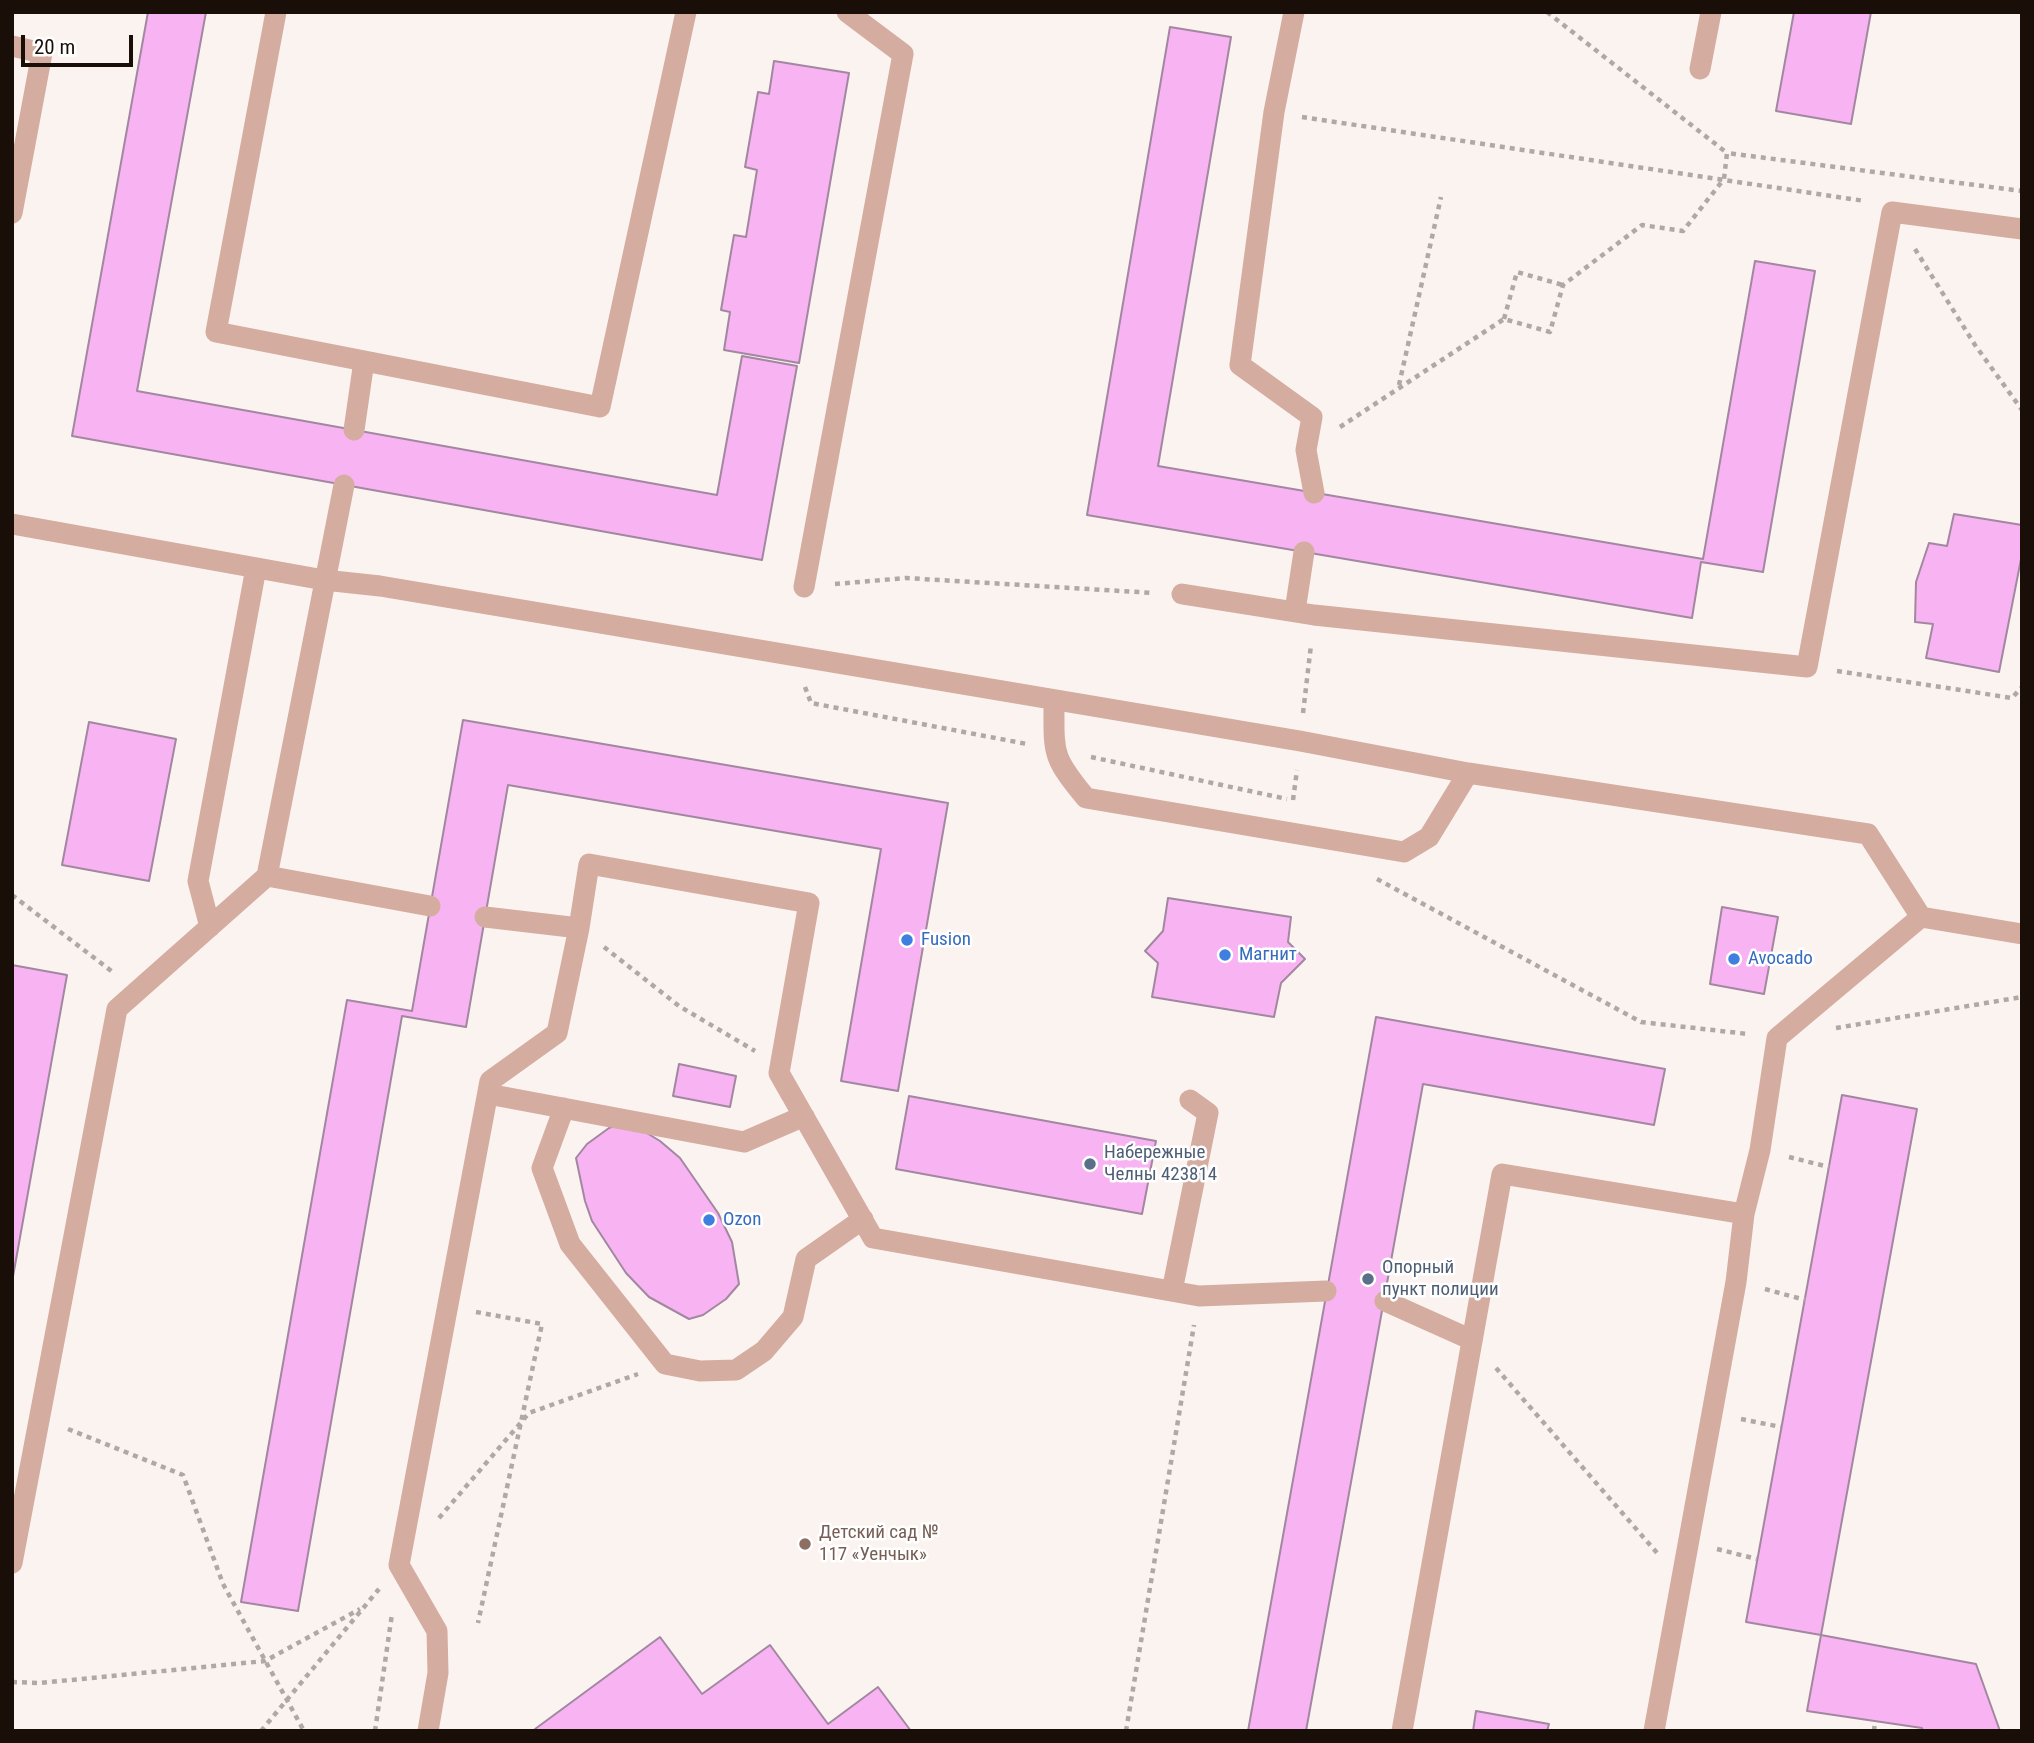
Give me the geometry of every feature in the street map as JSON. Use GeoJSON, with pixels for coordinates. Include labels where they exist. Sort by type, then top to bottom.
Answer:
{"type":"FeatureCollection","features":[{"type":"Feature","properties":{"kind":"lane"},"geometry":{"type":"LineString","coordinates":[[276,12],[216,332],[600,407],[686,12]]}},
{"type":"Feature","properties":{"kind":"lane"},"geometry":{"type":"LineString","coordinates":[[804,587],[903,54],[847,12]]}},
{"type":"Feature","properties":{"kind":"lane"},"geometry":{"type":"LineString","coordinates":[[1294,12],[1274,112],[1240,365],[1312,417],[1306,450],[1314,493]]}},
{"type":"Feature","properties":{"kind":"lane"},"geometry":{"type":"LineString","coordinates":[[1700,69],[1712,12]]}},
{"type":"Feature","properties":{"kind":"lane"},"geometry":{"type":"LineString","coordinates":[[12,46],[42,53],[12,213]]}},
{"type":"Feature","properties":{"kind":"lane"},"geometry":{"type":"LineString","coordinates":[[1182,594],[1304,613],[1807,667],[1892,212],[2022,229]]}},
{"type":"Feature","properties":{"kind":"lane"},"geometry":{"type":"LineString","coordinates":[[354,429],[364,361]]}},
{"type":"Feature","properties":{"kind":"lane"},"geometry":{"type":"LineString","coordinates":[[12,1563],[117,1009],[267,876],[344,485]]}},
{"type":"Feature","properties":{"kind":"lane"},"geometry":{"type":"LineString","coordinates":[[12,524],[324,580],[435,595],[1300,741],[1468,774],[1868,834],[1921,916],[2022,934]]}},
{"type":"Feature","properties":{"kind":"lane"},"geometry":{"type":"LineString","coordinates":[[1304,552],[1304,613]]}},
{"type":"Feature","properties":{"kind":"lane"},"geometry":{"type":"LineString","coordinates":[[210,927],[198,881],[256,568]]}},
{"type":"Feature","properties":{"kind":"lane"},"geometry":{"type":"LineString","coordinates":[[1054,701],[1054,750],[1062,770],[1086,798],[1404,852],[1429,837],[1468,774]]}},
{"type":"Feature","properties":{"kind":"lane"},"geometry":{"type":"LineString","coordinates":[[428,1731],[438,1673],[437,1631],[399,1564],[490,1081],[557,1033],[589,864],[809,903],[779,1073],[873,1238],[1199,1296],[1326,1291]]}},
{"type":"Feature","properties":{"kind":"lane"},"geometry":{"type":"LineString","coordinates":[[267,876],[430,906]]}},
{"type":"Feature","properties":{"kind":"lane"},"geometry":{"type":"LineString","coordinates":[[1654,1731],[1736,1282],[1744,1214],[1760,1150],[1777,1038],[1921,916]]}},
{"type":"Feature","properties":{"kind":"lane"},"geometry":{"type":"LineString","coordinates":[[485,917],[579,928]]}},
{"type":"Feature","properties":{"kind":"lane"},"geometry":{"type":"LineString","coordinates":[[488,1094],[744,1142],[804,1116]]}},
{"type":"Feature","properties":{"kind":"lane"},"geometry":{"type":"LineString","coordinates":[[1172,1291],[1208,1113],[1190,1100]]}},
{"type":"Feature","properties":{"kind":"lane"},"geometry":{"type":"LineString","coordinates":[[564,1108],[542,1168],[570,1244],[665,1364],[700,1370],[736,1370],[764,1351],[793,1317],[806,1259],[863,1219]]}},
{"type":"Feature","properties":{"kind":"lane"},"geometry":{"type":"LineString","coordinates":[[1402,1731],[1502,1174],[1744,1214]]}},
{"type":"Feature","properties":{"kind":"lane"},"geometry":{"type":"LineString","coordinates":[[1385,1301],[1472,1340]]}},
{"type":"Feature","properties":{"kind":"path"},"geometry":{"type":"LineString","coordinates":[[1547,12],[1727,153],[2022,191]]}},
{"type":"Feature","properties":{"kind":"path"},"geometry":{"type":"LineString","coordinates":[[1274,112],[1893,206],[1892,212],[1975,345],[2022,410]]}},
{"type":"Feature","properties":{"kind":"path"},"geometry":{"type":"LineString","coordinates":[[1504,319],[1550,332],[1563,285],[1642,225],[1683,231],[1724,179],[1727,153]]}},
{"type":"Feature","properties":{"kind":"path"},"geometry":{"type":"LineString","coordinates":[[1399,386],[1441,197]]}},
{"type":"Feature","properties":{"kind":"path"},"geometry":{"type":"LineString","coordinates":[[1306,450],[1504,319],[1517,272],[1563,285]]}},
{"type":"Feature","properties":{"kind":"path"},"geometry":{"type":"LineString","coordinates":[[804,587],[906,578],[1182,594]]}},
{"type":"Feature","properties":{"kind":"path"},"geometry":{"type":"LineString","coordinates":[[1293,800],[1300,741],[1304,613]]}},
{"type":"Feature","properties":{"kind":"path"},"geometry":{"type":"LineString","coordinates":[[1807,667],[2012,698],[2022,687]]}},
{"type":"Feature","properties":{"kind":"path"},"geometry":{"type":"LineString","coordinates":[[12,895],[137,991]]}},
{"type":"Feature","properties":{"kind":"path"},"geometry":{"type":"LineString","coordinates":[[579,928],[679,1006],[780,1066]]}},
{"type":"Feature","properties":{"kind":"path"},"geometry":{"type":"LineString","coordinates":[[1760,1150],[1829,1167]]}},
{"type":"Feature","properties":{"kind":"path"},"geometry":{"type":"LineString","coordinates":[[1736,1282],[1805,1300]]}},
{"type":"Feature","properties":{"kind":"path"},"geometry":{"type":"LineString","coordinates":[[1126,1731],[1199,1296]]}},
{"type":"Feature","properties":{"kind":"path"},"geometry":{"type":"LineString","coordinates":[[448,1306],[542,1324],[478,1623]]}},
{"type":"Feature","properties":{"kind":"path"},"geometry":{"type":"LineString","coordinates":[[1472,1340],[1681,1581]]}},
{"type":"Feature","properties":{"kind":"path"},"geometry":{"type":"LineString","coordinates":[[434,1524],[529,1413],[665,1364]]}},
{"type":"Feature","properties":{"kind":"path"},"geometry":{"type":"LineString","coordinates":[[1712,1413],[1781,1427]]}},
{"type":"Feature","properties":{"kind":"path"},"geometry":{"type":"LineString","coordinates":[[40,1418],[183,1475],[223,1584],[304,1731]]}},
{"type":"Feature","properties":{"kind":"path"},"geometry":{"type":"LineString","coordinates":[[1688,1542],[1757,1559]]}},
{"type":"Feature","properties":{"kind":"path"},"geometry":{"type":"LineString","coordinates":[[261,1731],[399,1564]]}},
{"type":"Feature","properties":{"kind":"path"},"geometry":{"type":"LineString","coordinates":[[375,1731],[399,1564]]}},
{"type":"Feature","properties":{"kind":"path"},"geometry":{"type":"LineString","coordinates":[[12,1682],[40,1683],[265,1661],[364,1607]]}},
{"type":"Feature","properties":{"kind":"path"},"geometry":{"type":"LineString","coordinates":[[1874,1731],[1875,1721]]}},
{"type":"Feature","properties":{"kind":"building"},"geometry":{"type":"Polygon","coordinates":[[[148,12],[206,12],[137,391],[717,495],[742,356],[797,366],[762,560],[72,436],[148,12]]]}},
{"type":"Feature","properties":{"kind":"building"},"geometry":{"type":"Polygon","coordinates":[[[1794,12],[1871,12],[1851,124],[1776,111],[1794,12]]]}},
{"type":"Feature","properties":{"kind":"building"},"geometry":{"type":"Polygon","coordinates":[[[1170,27],[1231,37],[1158,466],[1703,559],[1755,261],[1815,271],[1763,572],[1701,562],[1692,618],[1087,515],[1170,27]]]}},
{"type":"Feature","properties":{"kind":"building"},"geometry":{"type":"Polygon","coordinates":[[[774,61],[849,73],[799,363],[724,350],[730,312],[721,310],[734,235],[746,237],[757,170],[745,167],[758,92],[769,94],[774,61]]]}},
{"type":"Feature","properties":{"kind":"building"},"geometry":{"type":"Polygon","coordinates":[[[1954,514],[2022,525],[2022,554],[1999,672],[1926,658],[1933,624],[1915,622],[1916,582],[1929,543],[1947,546],[1954,514]]]}},
{"type":"Feature","properties":{"kind":"building"},"geometry":{"type":"Polygon","coordinates":[[[463,720],[948,803],[898,1091],[841,1081],[881,849],[508,785],[466,1027],[402,1016],[298,1611],[241,1602],[347,1000],[412,1011],[463,720]]]}},
{"type":"Feature","properties":{"kind":"building"},"geometry":{"type":"Polygon","coordinates":[[[89,722],[176,739],[149,881],[62,865],[89,722]]]}},
{"type":"Feature","properties":{"kind":"building","name":"Магнит"},"geometry":{"type":"Polygon","coordinates":[[[1168,898],[1291,917],[1288,942],[1305,959],[1281,983],[1274,1017],[1152,997],[1158,963],[1145,951],[1163,931],[1168,898]]]}},
{"type":"Feature","properties":{"kind":"building"},"geometry":{"type":"Polygon","coordinates":[[[1722,907],[1778,917],[1764,994],[1710,984],[1722,907]]]}},
{"type":"Feature","properties":{"kind":"building"},"geometry":{"type":"Polygon","coordinates":[[[12,965],[67,975],[12,1282],[12,965]]]}},
{"type":"Feature","properties":{"kind":"building"},"geometry":{"type":"Polygon","coordinates":[[[1376,1017],[1665,1069],[1654,1125],[1423,1084],[1306,1731],[1248,1731],[1376,1017]]]}},
{"type":"Feature","properties":{"kind":"building"},"geometry":{"type":"Polygon","coordinates":[[[679,1064],[736,1076],[730,1107],[673,1096],[679,1064]]]}},
{"type":"Feature","properties":{"kind":"building"},"geometry":{"type":"Polygon","coordinates":[[[1842,1095],[1917,1109],[1821,1635],[1746,1622],[1842,1095]]]}},
{"type":"Feature","properties":{"kind":"building"},"geometry":{"type":"Polygon","coordinates":[[[909,1096],[1156,1141],[1142,1214],[896,1169],[909,1096]]]}},
{"type":"Feature","properties":{"kind":"building"},"geometry":{"type":"Polygon","coordinates":[[[627,1121],[660,1141],[680,1158],[718,1213],[732,1242],[739,1284],[726,1299],[703,1315],[689,1319],[649,1297],[626,1273],[592,1221],[576,1158],[587,1144],[609,1128],[627,1121]]]}},
{"type":"Feature","properties":{"kind":"building"},"geometry":{"type":"Polygon","coordinates":[[[1821,1635],[1976,1664],[2000,1731],[1923,1731],[1922,1728],[1807,1711],[1821,1635]]]}},
{"type":"Feature","properties":{"kind":"building"},"geometry":{"type":"Polygon","coordinates":[[[660,1637],[702,1694],[770,1645],[828,1724],[878,1687],[911,1731],[536,1731],[535,1729],[660,1637]]]}},
{"type":"Feature","properties":{"kind":"building"},"geometry":{"type":"Polygon","coordinates":[[[1476,1711],[1549,1724],[1547,1731],[1473,1731],[1476,1711]]]}},
{"type":"Feature","properties":{"kind":"place","name":"Fusion"},"geometry":{"type":"Point","coordinates":[907,940]}},
{"type":"Feature","properties":{"kind":"place","name":"Магнит"},"geometry":{"type":"Point","coordinates":[1225,955]}},
{"type":"Feature","properties":{"kind":"place","name":"Avocado"},"geometry":{"type":"Point","coordinates":[1734,959]}},
{"type":"Feature","properties":{"kind":"place","name":"Набережные Челны 423814"},"geometry":{"type":"Point","coordinates":[1090,1164]}},
{"type":"Feature","properties":{"kind":"place","name":"Ozon"},"geometry":{"type":"Point","coordinates":[709,1220]}},
{"type":"Feature","properties":{"kind":"place","name":"Опорный пункт полиции"},"geometry":{"type":"Point","coordinates":[1368,1279]}},
{"type":"Feature","properties":{"kind":"place","name":"Детский сад № 117 «Уенчык»"},"geometry":{"type":"Point","coordinates":[805,1544]}}]}
